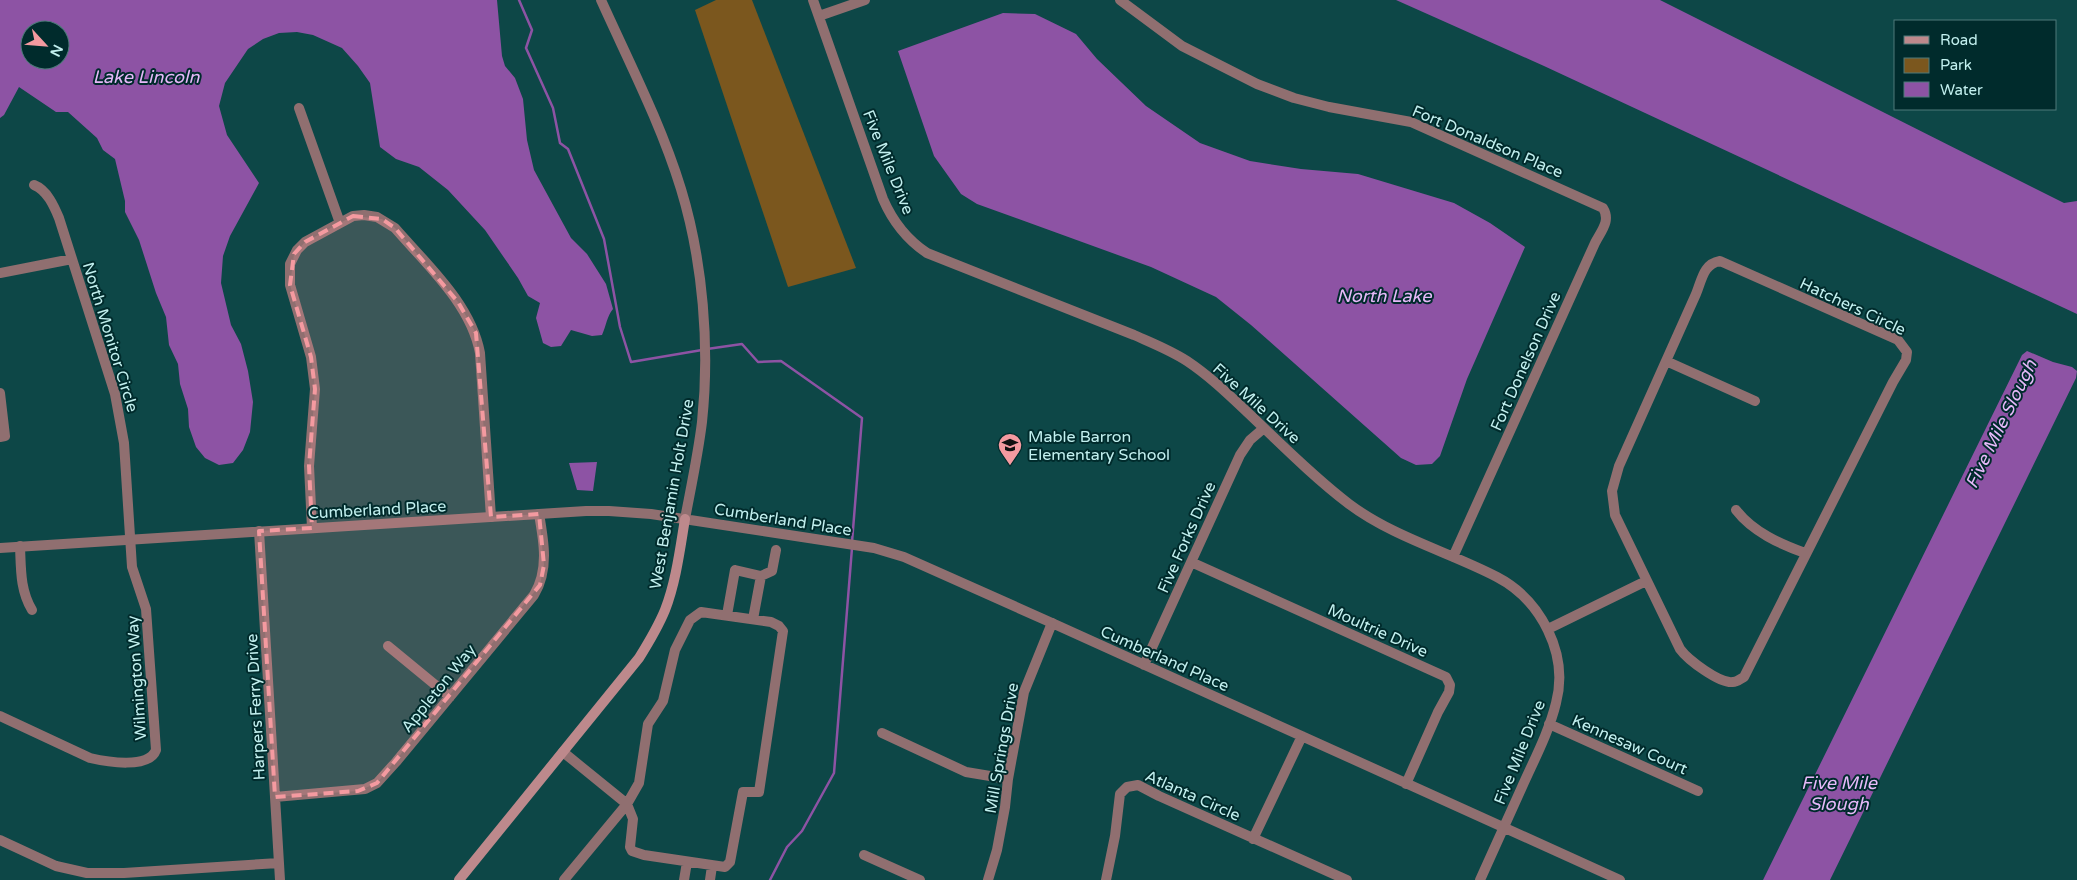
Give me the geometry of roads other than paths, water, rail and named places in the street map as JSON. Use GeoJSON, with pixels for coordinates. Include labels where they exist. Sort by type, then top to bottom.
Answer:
{"type":"FeatureCollection","features":[{"type":"Feature","properties":{"kind":"main road","name":"West Benjamin Holt Drive"},"geometry":{"type":"LineString","coordinates":[[459,880],[634,666],[655,632],[666,608],[685,520]]}},
{"type":"Feature","properties":{"kind":"street","name":"West Benjamin Holt Drive"},"geometry":{"type":"LineString","coordinates":[[601,0],[672,161],[681,190],[695,251],[702,307],[704,378],[702,422],[685,520]]}},
{"type":"Feature","properties":{"kind":"street","name":"Five Mile Drive"},"geometry":{"type":"LineString","coordinates":[[813,0],[883,199],[895,223],[910,240],[927,253],[1162,347],[1187,362],[1215,383],[1329,488],[1351,505],[1392,529],[1509,584],[1529,602],[1548,629],[1556,651],[1559,674],[1557,702],[1480,880]]}},
{"type":"Feature","properties":{"kind":"street"},"geometry":{"type":"LineString","coordinates":[[819,16],[865,0]]}},
{"type":"Feature","properties":{"kind":"street","name":"Fort Donaldson Place"},"geometry":{"type":"LineString","coordinates":[[1120,0],[1182,46],[1257,84],[1294,98],[1329,107],[1411,122],[1573,194]]}},
{"type":"Feature","properties":{"kind":"street"},"geometry":{"type":"LineString","coordinates":[[298,108],[340,222]]}},
{"type":"Feature","properties":{"kind":"street","name":"North Monitor Circle"},"geometry":{"type":"LineString","coordinates":[[34,185],[40,187],[55,207],[115,394],[122,423],[130,539]]}},
{"type":"Feature","properties":{"kind":"street","name":"Fort Donelson Drive"},"geometry":{"type":"LineString","coordinates":[[1453,557],[1595,243],[1606,223],[1606,213],[1601,206],[1573,194]]}},
{"type":"Feature","properties":{"kind":"street"},"geometry":{"type":"LineString","coordinates":[[312,528],[309,466],[315,389],[311,357],[290,285],[289,270],[294,254],[301,245],[315,235],[340,222],[353,216],[364,215],[377,217],[389,223],[458,302],[470,319],[476,333],[480,353],[491,517]]}},
{"type":"Feature","properties":{"kind":"street"},"geometry":{"type":"LineString","coordinates":[[0,273],[72,259]]}},
{"type":"Feature","properties":{"kind":"street","name":"Hatchers Circle"},"geometry":{"type":"LineString","coordinates":[[1720,261],[1898,340],[1907,352],[1906,360],[1892,382],[1805,553],[1744,677],[1733,682],[1727,682],[1700,667],[1683,654],[1673,638],[1615,516],[1612,490],[1618,466],[1706,269],[1713,262],[1720,261]]}},
{"type":"Feature","properties":{"kind":"street"},"geometry":{"type":"LineString","coordinates":[[1666,361],[1755,401]]}},
{"type":"Feature","properties":{"kind":"street"},"geometry":{"type":"LineString","coordinates":[[0,393],[5,436],[0,437]]}},
{"type":"Feature","properties":{"kind":"street","name":"Five Forks Drive"},"geometry":{"type":"LineString","coordinates":[[1144,665],[1240,455],[1250,440],[1264,428]]}},
{"type":"Feature","properties":{"kind":"street"},"geometry":{"type":"LineString","coordinates":[[1736,510],[1753,528],[1805,553]]}},
{"type":"Feature","properties":{"kind":"street","name":"Cumberland Place"},"geometry":{"type":"LineString","coordinates":[[0,548],[610,511],[685,520],[890,552],[1620,880]]}},
{"type":"Feature","properties":{"kind":"street","name":"Appleton Way"},"geometry":{"type":"LineString","coordinates":[[275,797],[365,789],[374,785],[396,762],[534,595],[540,585],[544,564],[543,538],[538,514]]}},
{"type":"Feature","properties":{"kind":"street","name":"Harpers Ferry Drive"},"geometry":{"type":"LineString","coordinates":[[259,531],[280,880]]}},
{"type":"Feature","properties":{"kind":"street","name":"Wilmington Way"},"geometry":{"type":"LineString","coordinates":[[0,716],[90,758],[103,761],[143,762],[153,757],[156,744],[147,620],[142,596],[134,574],[130,539]]}},
{"type":"Feature","properties":{"kind":"street"},"geometry":{"type":"LineString","coordinates":[[20,546],[22,585],[32,610]]}},
{"type":"Feature","properties":{"kind":"street"},"geometry":{"type":"LineString","coordinates":[[727,615],[735,570],[761,576],[772,571],[776,550]]}},
{"type":"Feature","properties":{"kind":"street","name":"Moultrie Drive"},"geometry":{"type":"LineString","coordinates":[[1191,562],[1446,677],[1450,685],[1449,692],[1406,784]]}},
{"type":"Feature","properties":{"kind":"street"},"geometry":{"type":"LineString","coordinates":[[753,619],[761,576]]}},
{"type":"Feature","properties":{"kind":"street"},"geometry":{"type":"LineString","coordinates":[[1548,629],[1646,582]]}},
{"type":"Feature","properties":{"kind":"street"},"geometry":{"type":"LineString","coordinates":[[563,752],[627,804],[633,819],[630,847],[632,851],[644,855],[725,868],[730,862],[743,792],[759,792],[783,631],[779,626],[771,622],[727,615],[701,612],[690,620],[675,650],[662,701],[648,724],[639,783],[627,804],[564,880]]}},
{"type":"Feature","properties":{"kind":"street","name":"Mill Springs Drive"},"geometry":{"type":"LineString","coordinates":[[988,880],[997,850],[1024,692],[1052,624]]}},
{"type":"Feature","properties":{"kind":"street"},"geometry":{"type":"LineString","coordinates":[[388,646],[450,697]]}},
{"type":"Feature","properties":{"kind":"street","name":"Kennesaw Court"},"geometry":{"type":"LineString","coordinates":[[1549,724],[1698,791]]}},
{"type":"Feature","properties":{"kind":"street"},"geometry":{"type":"LineString","coordinates":[[882,733],[966,772],[1008,779]]}},
{"type":"Feature","properties":{"kind":"street","name":"Atlanta Circle"},"geometry":{"type":"LineString","coordinates":[[1253,839],[1302,736]]}},
{"type":"Feature","properties":{"kind":"street","name":"Atlanta Circle"},"geometry":{"type":"LineString","coordinates":[[1106,880],[1115,836],[1118,800],[1122,791],[1132,785],[1138,785],[1346,880]]}},
{"type":"Feature","properties":{"kind":"street"},"geometry":{"type":"LineString","coordinates":[[0,840],[56,866],[99,874],[152,876],[279,863]]}},
{"type":"Feature","properties":{"kind":"street"},"geometry":{"type":"LineString","coordinates":[[864,855],[920,880]]}},
{"type":"Feature","properties":{"kind":"street"},"geometry":{"type":"LineString","coordinates":[[684,880],[687,862]]}},
{"type":"Feature","properties":{"kind":"street"},"geometry":{"type":"LineString","coordinates":[[710,880],[712,866]]}},
{"type":"Feature","properties":{"kind":"water","name":"Lake Lincoln"},"geometry":{"type":"Polygon","coordinates":[[[0,0],[497,0],[502,56],[505,66],[515,78],[523,99],[527,140],[534,170],[571,238],[587,254],[606,284],[613,309],[602,335],[592,336],[571,330],[561,346],[551,347],[543,343],[536,318],[540,303],[528,296],[485,230],[448,190],[419,167],[396,159],[380,147],[370,83],[342,48],[313,35],[297,32],[279,33],[263,39],[248,49],[225,83],[219,106],[227,135],[259,183],[230,236],[223,256],[221,283],[231,325],[241,344],[248,371],[253,402],[250,432],[243,450],[233,463],[219,465],[205,458],[196,447],[189,427],[188,409],[180,384],[178,364],[169,345],[166,317],[139,240],[125,212],[125,201],[115,159],[103,150],[97,138],[68,112],[56,112],[19,87],[4,115],[0,118],[0,0]]]}},
{"type":"Feature","properties":{"kind":"water"},"geometry":{"type":"Polygon","coordinates":[[[1396,0],[1660,0],[2064,203],[2077,201],[2077,314],[1544,66],[1396,0]]]}},
{"type":"Feature","properties":{"kind":"water","name":"North Lake"},"geometry":{"type":"Polygon","coordinates":[[[1003,13],[1035,14],[1076,34],[1097,59],[1146,106],[1200,143],[1250,161],[1301,169],[1358,174],[1454,203],[1490,223],[1525,247],[1467,379],[1440,456],[1432,464],[1416,465],[1401,458],[1251,325],[1216,297],[1151,267],[977,204],[961,194],[934,156],[898,51],[1003,13]]]}},
{"type":"Feature","properties":{"kind":"water","name":"Five Mile Slough"},"geometry":{"type":"Polygon","coordinates":[[[2027,351],[2053,362],[2072,367],[2077,371],[2076,378],[1830,880],[1763,880],[2022,355],[2027,351]]]}},
{"type":"Feature","properties":{"kind":"water"},"geometry":{"type":"Polygon","coordinates":[[[597,462],[593,491],[577,490],[569,463],[597,462]]]}},
{"type":"Feature","properties":{"kind":"waterway"},"geometry":{"type":"LineString","coordinates":[[519,0],[532,30],[526,48],[553,108],[560,143],[568,149],[604,239],[620,327],[631,362],[702,350]]}},
{"type":"Feature","properties":{"kind":"waterway"},"geometry":{"type":"LineString","coordinates":[[707,349],[742,344],[758,362],[781,361],[862,418],[852,542]]}},
{"type":"Feature","properties":{"kind":"waterway"},"geometry":{"type":"LineString","coordinates":[[770,880],[787,847],[802,831],[834,773],[852,548]]}},
{"type":"Feature","properties":{"kind":"place","name":"Mable Barron Elementary School"},"geometry":{"type":"Point","coordinates":[1010,466]}}]}
